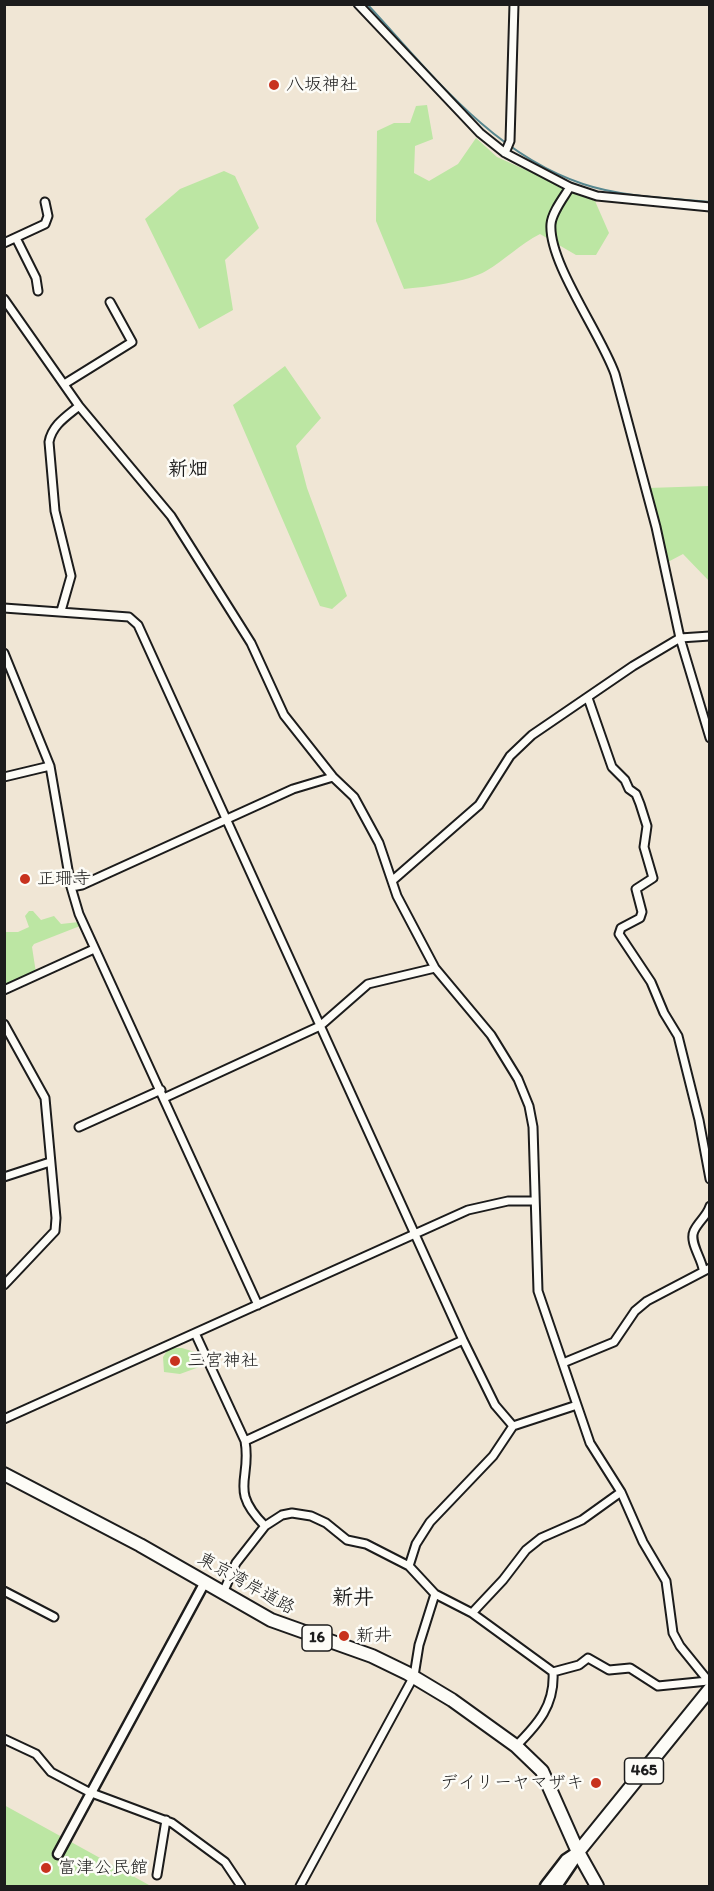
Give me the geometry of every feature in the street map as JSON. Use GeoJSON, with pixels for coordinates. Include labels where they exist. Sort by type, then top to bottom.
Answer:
{"type":"FeatureCollection","features":[{"type":"Feature","properties":{"kind":"highway","name":"東京湾岸道路"},"geometry":{"type":"LineString","coordinates":[[4,1474],[288,1628],[356,1650],[414,1676],[452,1700],[516,1746],[543,1771],[578,1852],[597,1887]]}},
{"type":"Feature","properties":{"kind":"highway","name":"465"},"geometry":{"type":"LineString","coordinates":[[578,1852],[709,1684]]}},
{"type":"Feature","properties":{"kind":"main road"},"geometry":{"type":"LineString","coordinates":[[546,1887],[566,1860],[578,1852]]}},
{"type":"Feature","properties":{"kind":"main road"},"geometry":{"type":"LineString","coordinates":[[556,1887],[578,1852]]}},
{"type":"Feature","properties":{"kind":"street"},"geometry":{"type":"LineString","coordinates":[[358,4],[480,133],[570,187],[611,198],[710,207]]}},
{"type":"Feature","properties":{"kind":"street"},"geometry":{"type":"LineString","coordinates":[[506,148],[514,4]]}},
{"type":"Feature","properties":{"kind":"street"},"geometry":{"type":"LineString","coordinates":[[570,187],[551,222],[552,243],[607,351],[615,374],[656,527],[680,638],[710,738]]}},
{"type":"Feature","properties":{"kind":"street"},"geometry":{"type":"LineString","coordinates":[[4,243],[45,224],[48,216],[45,202]]}},
{"type":"Feature","properties":{"kind":"street"},"geometry":{"type":"LineString","coordinates":[[16,238],[36,278],[38,291]]}},
{"type":"Feature","properties":{"kind":"street"},"geometry":{"type":"LineString","coordinates":[[4,299],[66,383],[80,406],[171,516],[251,643],[285,716],[333,777],[354,797],[379,843],[397,896],[435,968],[491,1035],[518,1079],[529,1106],[532,1126],[538,1291],[590,1443],[621,1492],[643,1542],[666,1581],[674,1634],[680,1646],[709,1684]]}},
{"type":"Feature","properties":{"kind":"street"},"geometry":{"type":"LineString","coordinates":[[66,383],[132,342],[110,302]]}},
{"type":"Feature","properties":{"kind":"street"},"geometry":{"type":"LineString","coordinates":[[62,611],[71,576],[55,511],[49,442],[51,433],[58,424],[80,406]]}},
{"type":"Feature","properties":{"kind":"street"},"geometry":{"type":"LineString","coordinates":[[4,608],[129,617],[138,625],[463,1340],[495,1405],[513,1426]]}},
{"type":"Feature","properties":{"kind":"street"},"geometry":{"type":"LineString","coordinates":[[393,880],[480,805],[510,756],[532,735],[633,666],[680,638],[710,636]]}},
{"type":"Feature","properties":{"kind":"street"},"geometry":{"type":"LineString","coordinates":[[4,653],[50,766],[71,887],[94,949],[258,1305]]}},
{"type":"Feature","properties":{"kind":"street"},"geometry":{"type":"LineString","coordinates":[[588,698],[612,767],[619,772],[629,789],[636,794],[646,826],[644,847],[652,878],[636,889],[642,912],[640,918],[621,928],[619,934],[651,982],[664,1013],[678,1036],[696,1108],[710,1179]]}},
{"type":"Feature","properties":{"kind":"street"},"geometry":{"type":"LineString","coordinates":[[4,777],[50,766]]}},
{"type":"Feature","properties":{"kind":"street"},"geometry":{"type":"LineString","coordinates":[[71,887],[82,885],[293,789],[333,777]]}},
{"type":"Feature","properties":{"kind":"street"},"geometry":{"type":"LineString","coordinates":[[4,990],[94,949]]}},
{"type":"Feature","properties":{"kind":"street"},"geometry":{"type":"LineString","coordinates":[[79,1127],[320,1026],[368,984],[435,968]]}},
{"type":"Feature","properties":{"kind":"street"},"geometry":{"type":"LineString","coordinates":[[4,1024],[45,1098],[55,1232],[4,1285]]}},
{"type":"Feature","properties":{"kind":"street"},"geometry":{"type":"LineString","coordinates":[[4,1177],[50,1162]]}},
{"type":"Feature","properties":{"kind":"street"},"geometry":{"type":"LineString","coordinates":[[4,1419],[468,1210],[508,1201],[533,1202]]}},
{"type":"Feature","properties":{"kind":"street"},"geometry":{"type":"LineString","coordinates":[[563,1363],[614,1342],[635,1311],[706,1268],[693,1240],[694,1231],[703,1221],[710,1206]]}},
{"type":"Feature","properties":{"kind":"street"},"geometry":{"type":"LineString","coordinates":[[195,1333],[245,1441],[248,1456],[242,1486],[251,1512],[265,1526]]}},
{"type":"Feature","properties":{"kind":"street"},"geometry":{"type":"LineString","coordinates":[[245,1441],[463,1340]]}},
{"type":"Feature","properties":{"kind":"street"},"geometry":{"type":"LineString","coordinates":[[409,1566],[416,1544],[430,1522],[493,1456],[513,1426],[577,1405]]}},
{"type":"Feature","properties":{"kind":"street"},"geometry":{"type":"LineString","coordinates":[[472,1613],[503,1580],[525,1550],[541,1538],[582,1520],[621,1492]]}},
{"type":"Feature","properties":{"kind":"street"},"geometry":{"type":"LineString","coordinates":[[224,1593],[236,1563],[265,1526],[282,1515],[292,1513],[311,1516],[326,1523],[347,1540],[366,1544],[409,1566],[435,1594],[472,1613],[553,1672]]}},
{"type":"Feature","properties":{"kind":"street"},"geometry":{"type":"LineString","coordinates":[[58,1854],[89,1792],[205,1582]]}},
{"type":"Feature","properties":{"kind":"street"},"geometry":{"type":"LineString","coordinates":[[4,1591],[54,1617]]}},
{"type":"Feature","properties":{"kind":"street"},"geometry":{"type":"LineString","coordinates":[[300,1887],[414,1676],[422,1635],[435,1594]]}},
{"type":"Feature","properties":{"kind":"street"},"geometry":{"type":"LineString","coordinates":[[553,1672],[579,1665],[588,1658],[595,1659],[609,1670],[630,1668],[658,1686],[709,1684]]}},
{"type":"Feature","properties":{"kind":"street"},"geometry":{"type":"LineString","coordinates":[[516,1746],[541,1721],[554,1689],[553,1672]]}},
{"type":"Feature","properties":{"kind":"street"},"geometry":{"type":"LineString","coordinates":[[4,1740],[36,1754],[51,1772],[89,1792],[166,1820],[212,1850],[225,1862],[241,1887]]}},
{"type":"Feature","properties":{"kind":"street"},"geometry":{"type":"LineString","coordinates":[[157,1875],[166,1820]]}},
{"type":"Feature","properties":{"kind":"green space"},"geometry":{"type":"Polygon","coordinates":[[[427,105],[433,139],[415,146],[414,173],[429,181],[458,164],[476,138],[497,157],[595,201],[609,233],[596,255],[576,255],[540,234],[478,275],[446,283],[404,289],[376,221],[377,131],[394,123],[410,123],[416,106],[427,105]]]}},
{"type":"Feature","properties":{"kind":"green space"},"geometry":{"type":"Polygon","coordinates":[[[224,171],[235,176],[259,228],[225,260],[233,310],[199,329],[145,219],[180,189],[224,171]]]}},
{"type":"Feature","properties":{"kind":"green space"},"geometry":{"type":"Polygon","coordinates":[[[285,366],[321,418],[296,446],[307,488],[347,596],[332,609],[320,606],[233,405],[285,366]]]}},
{"type":"Feature","properties":{"kind":"green space"},"geometry":{"type":"Polygon","coordinates":[[[709,486],[709,581],[683,554],[666,563],[648,488],[709,486]]]}},
{"type":"Feature","properties":{"kind":"green space"},"geometry":{"type":"Polygon","coordinates":[[[29,911],[33,911],[41,920],[54,916],[61,924],[79,922],[80,926],[34,944],[32,947],[36,973],[30,981],[5,989],[4,932],[18,932],[29,927],[25,916],[29,911]]]}},
{"type":"Feature","properties":{"kind":"green space"},"geometry":{"type":"Polygon","coordinates":[[[169,1348],[182,1348],[201,1354],[202,1366],[180,1374],[164,1372],[163,1357],[169,1348]]]}},
{"type":"Feature","properties":{"kind":"green space"},"geometry":{"type":"Polygon","coordinates":[[[4,1805],[149,1885],[151,1886],[5,1886],[4,1805]]]}},
{"type":"Feature","properties":{"kind":"waterway"},"geometry":{"type":"LineString","coordinates":[[367,4],[464,108],[520,153],[550,170],[583,184],[613,192],[710,202]]}},
{"type":"Feature","properties":{"kind":"place","name":"八坂神社"},"geometry":{"type":"Point","coordinates":[274,85]}},
{"type":"Feature","properties":{"kind":"place","name":"正珊寺"},"geometry":{"type":"Point","coordinates":[25,879]}},
{"type":"Feature","properties":{"kind":"place","name":"三宮神社"},"geometry":{"type":"Point","coordinates":[175,1361]}},
{"type":"Feature","properties":{"kind":"place","name":"新井"},"geometry":{"type":"Point","coordinates":[344,1636]}},
{"type":"Feature","properties":{"kind":"place","name":"デイリーヤマザキ"},"geometry":{"type":"Point","coordinates":[596,1783]}},
{"type":"Feature","properties":{"kind":"place","name":"富津公民館"},"geometry":{"type":"Point","coordinates":[46,1868]}},
{"type":"Feature","properties":{"kind":"district","name":"新畑"},"geometry":{"type":"Point","coordinates":[188,470]}},
{"type":"Feature","properties":{"kind":"district","name":"新井"},"geometry":{"type":"Point","coordinates":[353,1599]}}]}
